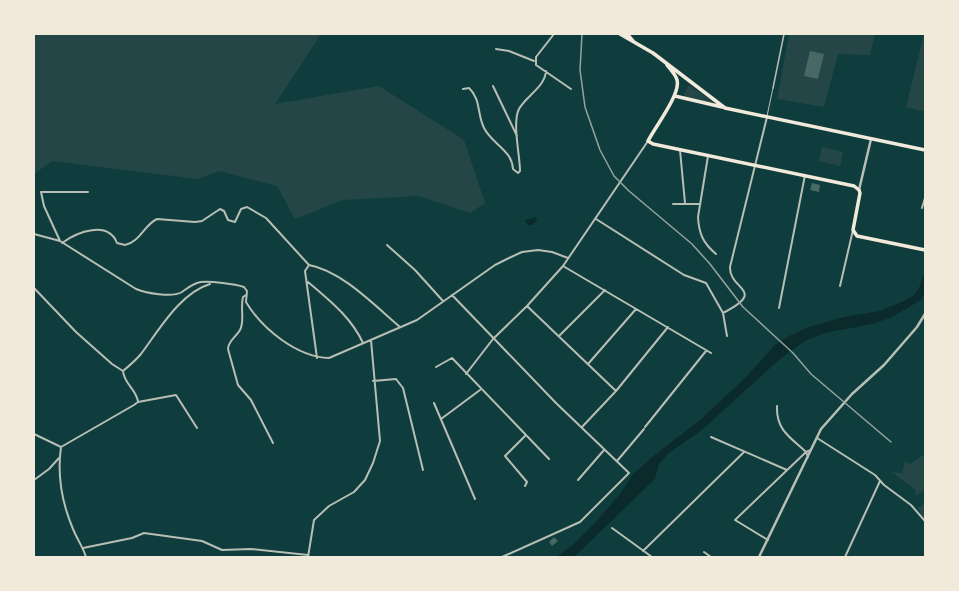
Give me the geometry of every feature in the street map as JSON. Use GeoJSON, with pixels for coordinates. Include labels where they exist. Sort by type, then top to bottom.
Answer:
{"type":"FeatureCollection","features":[{"type":"Feature","properties":{"kind":"highway"},"geometry":{"type":"LineString","coordinates":[[620,34],[667,65],[725,108]]}},
{"type":"Feature","properties":{"kind":"highway"},"geometry":{"type":"LineString","coordinates":[[627,34],[634,42]]}},
{"type":"Feature","properties":{"kind":"highway"},"geometry":{"type":"LineString","coordinates":[[667,65],[677,78],[678,84],[675,96],[648,140],[653,144],[854,186],[859,190],[853,230],[854,233],[860,237],[887,244],[925,250]]}},
{"type":"Feature","properties":{"kind":"highway"},"geometry":{"type":"LineString","coordinates":[[675,96],[925,150]]}},
{"type":"Feature","properties":{"kind":"street"},"geometry":{"type":"LineString","coordinates":[[534,61],[554,34]]}},
{"type":"Feature","properties":{"kind":"street"},"geometry":{"type":"LineString","coordinates":[[773,88],[784,34]]}},
{"type":"Feature","properties":{"kind":"street"},"geometry":{"type":"LineString","coordinates":[[496,49],[509,51],[534,61],[536,65],[571,89]]}},
{"type":"Feature","properties":{"kind":"street"},"geometry":{"type":"LineString","coordinates":[[463,88],[469,88],[474,92],[477,98],[484,127],[489,135],[511,158],[513,169],[518,173],[520,171],[517,137],[517,119],[519,109],[544,79],[546,71]]}},
{"type":"Feature","properties":{"kind":"street"},"geometry":{"type":"LineString","coordinates":[[493,86],[517,137]]}},
{"type":"Feature","properties":{"kind":"street"},"geometry":{"type":"LineString","coordinates":[[723,313],[735,307],[743,300],[745,296],[744,291],[730,272],[730,267],[756,166],[767,116]]}},
{"type":"Feature","properties":{"kind":"street"},"geometry":{"type":"LineString","coordinates":[[859,190],[871,138]]}},
{"type":"Feature","properties":{"kind":"street"},"geometry":{"type":"LineString","coordinates":[[466,374],[493,339],[527,306],[563,266],[648,140]]}},
{"type":"Feature","properties":{"kind":"street"},"geometry":{"type":"LineString","coordinates":[[680,150],[685,203]]}},
{"type":"Feature","properties":{"kind":"street"},"geometry":{"type":"LineString","coordinates":[[708,156],[698,217],[701,237],[716,254]]}},
{"type":"Feature","properties":{"kind":"street"},"geometry":{"type":"LineString","coordinates":[[779,308],[805,175]]}},
{"type":"Feature","properties":{"kind":"street"},"geometry":{"type":"LineString","coordinates":[[88,192],[41,192],[44,206],[62,243],[136,289],[145,292],[180,293],[190,285],[201,282],[212,284],[237,284],[244,287],[247,291],[246,302],[270,332],[308,355],[317,358],[329,358],[417,320],[495,266],[522,252],[538,250],[552,252],[568,258]]}},
{"type":"Feature","properties":{"kind":"street"},"geometry":{"type":"LineString","coordinates":[[922,208],[925,198]]}},
{"type":"Feature","properties":{"kind":"street"},"geometry":{"type":"LineString","coordinates":[[673,204],[701,204]]}},
{"type":"Feature","properties":{"kind":"street"},"geometry":{"type":"LineString","coordinates":[[62,243],[71,236],[91,230],[99,230],[108,232],[115,236],[117,243],[125,245],[136,240],[153,221],[157,219],[196,222],[202,221],[220,208],[224,211],[228,220],[235,222],[241,209],[247,207],[266,218],[309,265],[319,267],[346,281],[400,327]]}},
{"type":"Feature","properties":{"kind":"street"},"geometry":{"type":"LineString","coordinates":[[596,219],[684,275],[706,283],[723,313],[727,336]]}},
{"type":"Feature","properties":{"kind":"street"},"geometry":{"type":"LineString","coordinates":[[840,286],[853,230]]}},
{"type":"Feature","properties":{"kind":"street"},"geometry":{"type":"LineString","coordinates":[[34,234],[60,241]]}},
{"type":"Feature","properties":{"kind":"street"},"geometry":{"type":"LineString","coordinates":[[386,246],[415,270],[443,301]]}},
{"type":"Feature","properties":{"kind":"street"},"geometry":{"type":"LineString","coordinates":[[309,265],[305,271],[308,282],[317,358]]}},
{"type":"Feature","properties":{"kind":"street"},"geometry":{"type":"LineString","coordinates":[[563,266],[711,353]]}},
{"type":"Feature","properties":{"kind":"street"},"geometry":{"type":"LineString","coordinates":[[308,282],[346,316],[356,328],[363,343]]}},
{"type":"Feature","properties":{"kind":"street"},"geometry":{"type":"LineString","coordinates":[[123,371],[140,354],[157,330],[191,294],[200,287],[212,284]]}},
{"type":"Feature","properties":{"kind":"street"},"geometry":{"type":"LineString","coordinates":[[34,288],[76,332],[112,364],[123,371],[124,378],[137,397],[138,402]]}},
{"type":"Feature","properties":{"kind":"street"},"geometry":{"type":"LineString","coordinates":[[558,336],[605,290]]}},
{"type":"Feature","properties":{"kind":"street"},"geometry":{"type":"LineString","coordinates":[[246,295],[241,303],[242,322],[240,329],[228,345],[228,349],[238,385],[251,400],[273,443]]}},
{"type":"Feature","properties":{"kind":"street"},"geometry":{"type":"LineString","coordinates":[[452,295],[493,339],[629,473],[580,522],[502,557]]}},
{"type":"Feature","properties":{"kind":"street"},"geometry":{"type":"LineString","coordinates":[[527,306],[616,391]]}},
{"type":"Feature","properties":{"kind":"street"},"geometry":{"type":"LineString","coordinates":[[588,364],[636,310]]}},
{"type":"Feature","properties":{"kind":"street"},"geometry":{"type":"LineString","coordinates":[[759,557],[821,429],[852,394],[884,365],[917,327],[925,314]]}},
{"type":"Feature","properties":{"kind":"street"},"geometry":{"type":"LineString","coordinates":[[582,427],[616,391],[668,327]]}},
{"type":"Feature","properties":{"kind":"street"},"geometry":{"type":"LineString","coordinates":[[83,548],[132,538],[144,533],[202,542],[222,550],[251,549],[308,556],[314,520],[329,506],[354,492],[365,480],[373,463],[380,441],[380,426],[373,381],[370,340]]}},
{"type":"Feature","properties":{"kind":"street"},"geometry":{"type":"LineString","coordinates":[[616,461],[706,351]]}},
{"type":"Feature","properties":{"kind":"street"},"geometry":{"type":"LineString","coordinates":[[436,367],[452,358],[481,390],[549,459]]}},
{"type":"Feature","properties":{"kind":"street"},"geometry":{"type":"LineString","coordinates":[[373,381],[392,378],[400,382],[403,388],[423,470]]}},
{"type":"Feature","properties":{"kind":"street"},"geometry":{"type":"LineString","coordinates":[[441,419],[481,390]]}},
{"type":"Feature","properties":{"kind":"street"},"geometry":{"type":"LineString","coordinates":[[61,447],[134,406],[138,402],[176,394],[197,428]]}},
{"type":"Feature","properties":{"kind":"street"},"geometry":{"type":"LineString","coordinates":[[434,403],[475,499]]}},
{"type":"Feature","properties":{"kind":"street"},"geometry":{"type":"LineString","coordinates":[[777,406],[777,418],[781,428],[806,452],[808,457]]}},
{"type":"Feature","properties":{"kind":"street"},"geometry":{"type":"LineString","coordinates":[[34,434],[61,447]]}},
{"type":"Feature","properties":{"kind":"street"},"geometry":{"type":"LineString","coordinates":[[525,486],[527,482],[505,456],[526,435]]}},
{"type":"Feature","properties":{"kind":"street"},"geometry":{"type":"LineString","coordinates":[[711,437],[788,471]]}},
{"type":"Feature","properties":{"kind":"street"},"geometry":{"type":"LineString","coordinates":[[817,438],[864,467],[911,505],[925,521]]}},
{"type":"Feature","properties":{"kind":"street"},"geometry":{"type":"LineString","coordinates":[[61,447],[59,458],[60,483],[64,508],[86,557]]}},
{"type":"Feature","properties":{"kind":"street"},"geometry":{"type":"LineString","coordinates":[[578,480],[605,450]]}},
{"type":"Feature","properties":{"kind":"street"},"geometry":{"type":"LineString","coordinates":[[768,540],[735,520],[788,471],[806,452],[811,450]]}},
{"type":"Feature","properties":{"kind":"street"},"geometry":{"type":"LineString","coordinates":[[643,551],[744,452]]}},
{"type":"Feature","properties":{"kind":"street"},"geometry":{"type":"LineString","coordinates":[[34,480],[49,470],[59,458]]}},
{"type":"Feature","properties":{"kind":"street"},"geometry":{"type":"LineString","coordinates":[[845,557],[880,481]]}},
{"type":"Feature","properties":{"kind":"street"},"geometry":{"type":"LineString","coordinates":[[612,528],[652,557]]}},
{"type":"Feature","properties":{"kind":"street"},"geometry":{"type":"LineString","coordinates":[[704,552],[711,557]]}},
{"type":"Feature","properties":{"kind":"lane"},"geometry":{"type":"LineString","coordinates":[[767,116],[773,88]]}},
{"type":"Feature","properties":{"kind":"shaded area"},"geometry":{"type":"Polygon","coordinates":[[[34,34],[321,34],[275,104],[379,86],[464,140],[485,203],[470,213],[419,196],[343,200],[295,219],[277,186],[219,171],[198,179],[52,161],[34,174],[34,34]]]}},
{"type":"Feature","properties":{"kind":"shaded area"},"geometry":{"type":"Polygon","coordinates":[[[789,34],[875,34],[870,55],[838,54],[824,107],[777,99],[789,34]]]}},
{"type":"Feature","properties":{"kind":"shaded area"},"geometry":{"type":"Polygon","coordinates":[[[925,34],[925,112],[906,107],[925,34]]]}},
{"type":"Feature","properties":{"kind":"shaded area"},"geometry":{"type":"Polygon","coordinates":[[[688,86],[715,103],[687,98],[684,94],[688,86]]]}},
{"type":"Feature","properties":{"kind":"shaded area"},"geometry":{"type":"Polygon","coordinates":[[[822,147],[843,152],[840,166],[819,161],[822,147]]]}},
{"type":"Feature","properties":{"kind":"shaded area"},"geometry":{"type":"Polygon","coordinates":[[[536,217],[537,222],[534,223],[534,225],[527,225],[525,220],[536,217]]]}},
{"type":"Feature","properties":{"kind":"shaded area"},"geometry":{"type":"Polygon","coordinates":[[[925,271],[925,292],[921,300],[892,317],[873,324],[824,333],[805,341],[780,359],[703,429],[669,453],[659,464],[655,479],[574,557],[556,557],[574,544],[596,522],[620,494],[634,473],[700,420],[744,379],[776,344],[789,336],[812,326],[844,317],[880,311],[906,300],[914,295],[919,288],[925,271]]]}},
{"type":"Feature","properties":{"kind":"shaded area"},"geometry":{"type":"Polygon","coordinates":[[[923,455],[925,456],[925,490],[915,496],[916,490],[891,472],[902,473],[905,461],[911,464],[923,455]]]}},
{"type":"Feature","properties":{"kind":"shaded area"},"geometry":{"type":"Polygon","coordinates":[[[925,503],[925,519],[917,508],[925,503]]]}},
{"type":"Feature","properties":{"kind":"building"},"geometry":{"type":"Polygon","coordinates":[[[810,51],[824,54],[818,79],[804,76],[810,51]]]}},
{"type":"Feature","properties":{"kind":"building"},"geometry":{"type":"Polygon","coordinates":[[[812,183],[820,185],[819,192],[810,190],[812,183]]]}},
{"type":"Feature","properties":{"kind":"building"},"geometry":{"type":"Polygon","coordinates":[[[554,537],[558,541],[552,546],[549,542],[554,537]]]}},
{"type":"Feature","properties":{"kind":"railway"},"geometry":{"type":"LineString","coordinates":[[582,34],[580,70],[585,107],[600,150],[614,176],[629,191],[692,244],[710,264],[743,307],[793,353],[811,374],[891,442]]}}]}
